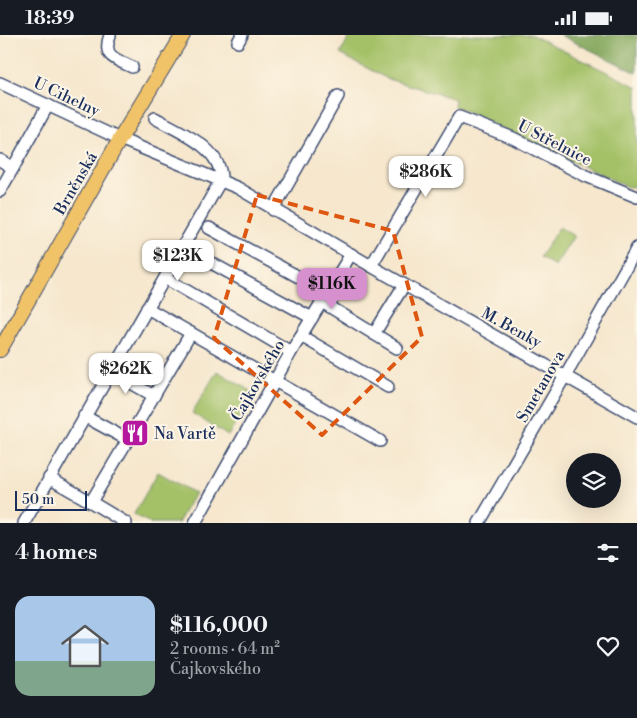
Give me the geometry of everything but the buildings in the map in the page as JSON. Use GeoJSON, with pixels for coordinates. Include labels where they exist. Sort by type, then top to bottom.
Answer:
{"type":"FeatureCollection","features":[{"type":"Feature","properties":{"kind":"main road","name":"Brněnská"},"geometry":{"type":"LineString","coordinates":[[0,350],[120,139],[183,35]]}},
{"type":"Feature","properties":{"kind":"street"},"geometry":{"type":"LineString","coordinates":[[110,35],[107,51],[114,58],[132,67]]}},
{"type":"Feature","properties":{"kind":"street","name":"U Cihelny"},"geometry":{"type":"LineString","coordinates":[[0,83],[120,139]]}},
{"type":"Feature","properties":{"kind":"street"},"geometry":{"type":"LineString","coordinates":[[273,210],[338,96]]}},
{"type":"Feature","properties":{"kind":"street"},"geometry":{"type":"LineString","coordinates":[[0,191],[48,105]]}},
{"type":"Feature","properties":{"kind":"street","name":"U Střelnice"},"geometry":{"type":"LineString","coordinates":[[371,266],[458,117],[514,138],[602,183],[637,198]]}},
{"type":"Feature","properties":{"kind":"street"},"geometry":{"type":"LineString","coordinates":[[24,523],[221,180],[219,165],[205,147],[155,118]]}},
{"type":"Feature","properties":{"kind":"street","name":"M. Benky"},"geometry":{"type":"LineString","coordinates":[[120,139],[238,188],[273,210],[637,417]]}},
{"type":"Feature","properties":{"kind":"street"},"geometry":{"type":"LineString","coordinates":[[0,160],[13,168]]}},
{"type":"Feature","properties":{"kind":"street"},"geometry":{"type":"LineString","coordinates":[[210,228],[325,297],[374,334],[397,348]]}},
{"type":"Feature","properties":{"kind":"street","name":"Smetanova"},"geometry":{"type":"LineString","coordinates":[[479,523],[637,248]]}},
{"type":"Feature","properties":{"kind":"street"},"geometry":{"type":"LineString","coordinates":[[195,254],[312,318]]}},
{"type":"Feature","properties":{"kind":"street","name":"Čajkovského"},"geometry":{"type":"LineString","coordinates":[[195,523],[291,352],[351,254]]}},
{"type":"Feature","properties":{"kind":"street"},"geometry":{"type":"LineString","coordinates":[[165,278],[291,352]]}},
{"type":"Feature","properties":{"kind":"street"},"geometry":{"type":"LineString","coordinates":[[374,334],[404,285]]}},
{"type":"Feature","properties":{"kind":"street"},"geometry":{"type":"LineString","coordinates":[[147,309],[380,441]]}},
{"type":"Feature","properties":{"kind":"street"},"geometry":{"type":"LineString","coordinates":[[91,502],[190,333]]}},
{"type":"Feature","properties":{"kind":"street"},"geometry":{"type":"LineString","coordinates":[[301,336],[388,387]]}},
{"type":"Feature","properties":{"kind":"street"},"geometry":{"type":"LineString","coordinates":[[110,371],[154,396]]}},
{"type":"Feature","properties":{"kind":"street"},"geometry":{"type":"LineString","coordinates":[[84,416],[128,440]]}},
{"type":"Feature","properties":{"kind":"street"},"geometry":{"type":"LineString","coordinates":[[49,478],[126,523]]}},
{"type":"Feature","properties":{"kind":"highlighted area"},"geometry":{"type":"Polygon","coordinates":[[[257,195],[393,231],[422,337],[322,435],[214,338],[257,195]]]}},
{"type":"Feature","properties":{"kind":"green space"},"geometry":{"type":"Polygon","coordinates":[[[350,35],[532,35],[637,87],[637,186],[628,187],[454,106],[455,99],[388,79],[340,54],[350,35]]]}},
{"type":"Feature","properties":{"kind":"green space"},"geometry":{"type":"Polygon","coordinates":[[[560,35],[637,35],[637,73],[560,35]]]}},
{"type":"Feature","properties":{"kind":"green space"},"geometry":{"type":"Polygon","coordinates":[[[559,227],[574,236],[555,266],[540,257],[559,227]]]}},
{"type":"Feature","properties":{"kind":"green space"},"geometry":{"type":"Polygon","coordinates":[[[217,371],[254,393],[228,436],[192,413],[217,371]]]}},
{"type":"Feature","properties":{"kind":"green space"},"geometry":{"type":"Polygon","coordinates":[[[158,472],[195,493],[178,523],[150,523],[134,514],[158,472]]]}},
{"type":"Feature","properties":{"kind":"place","name":"Na Vartě"},"geometry":{"type":"Point","coordinates":[135,433]}}]}
